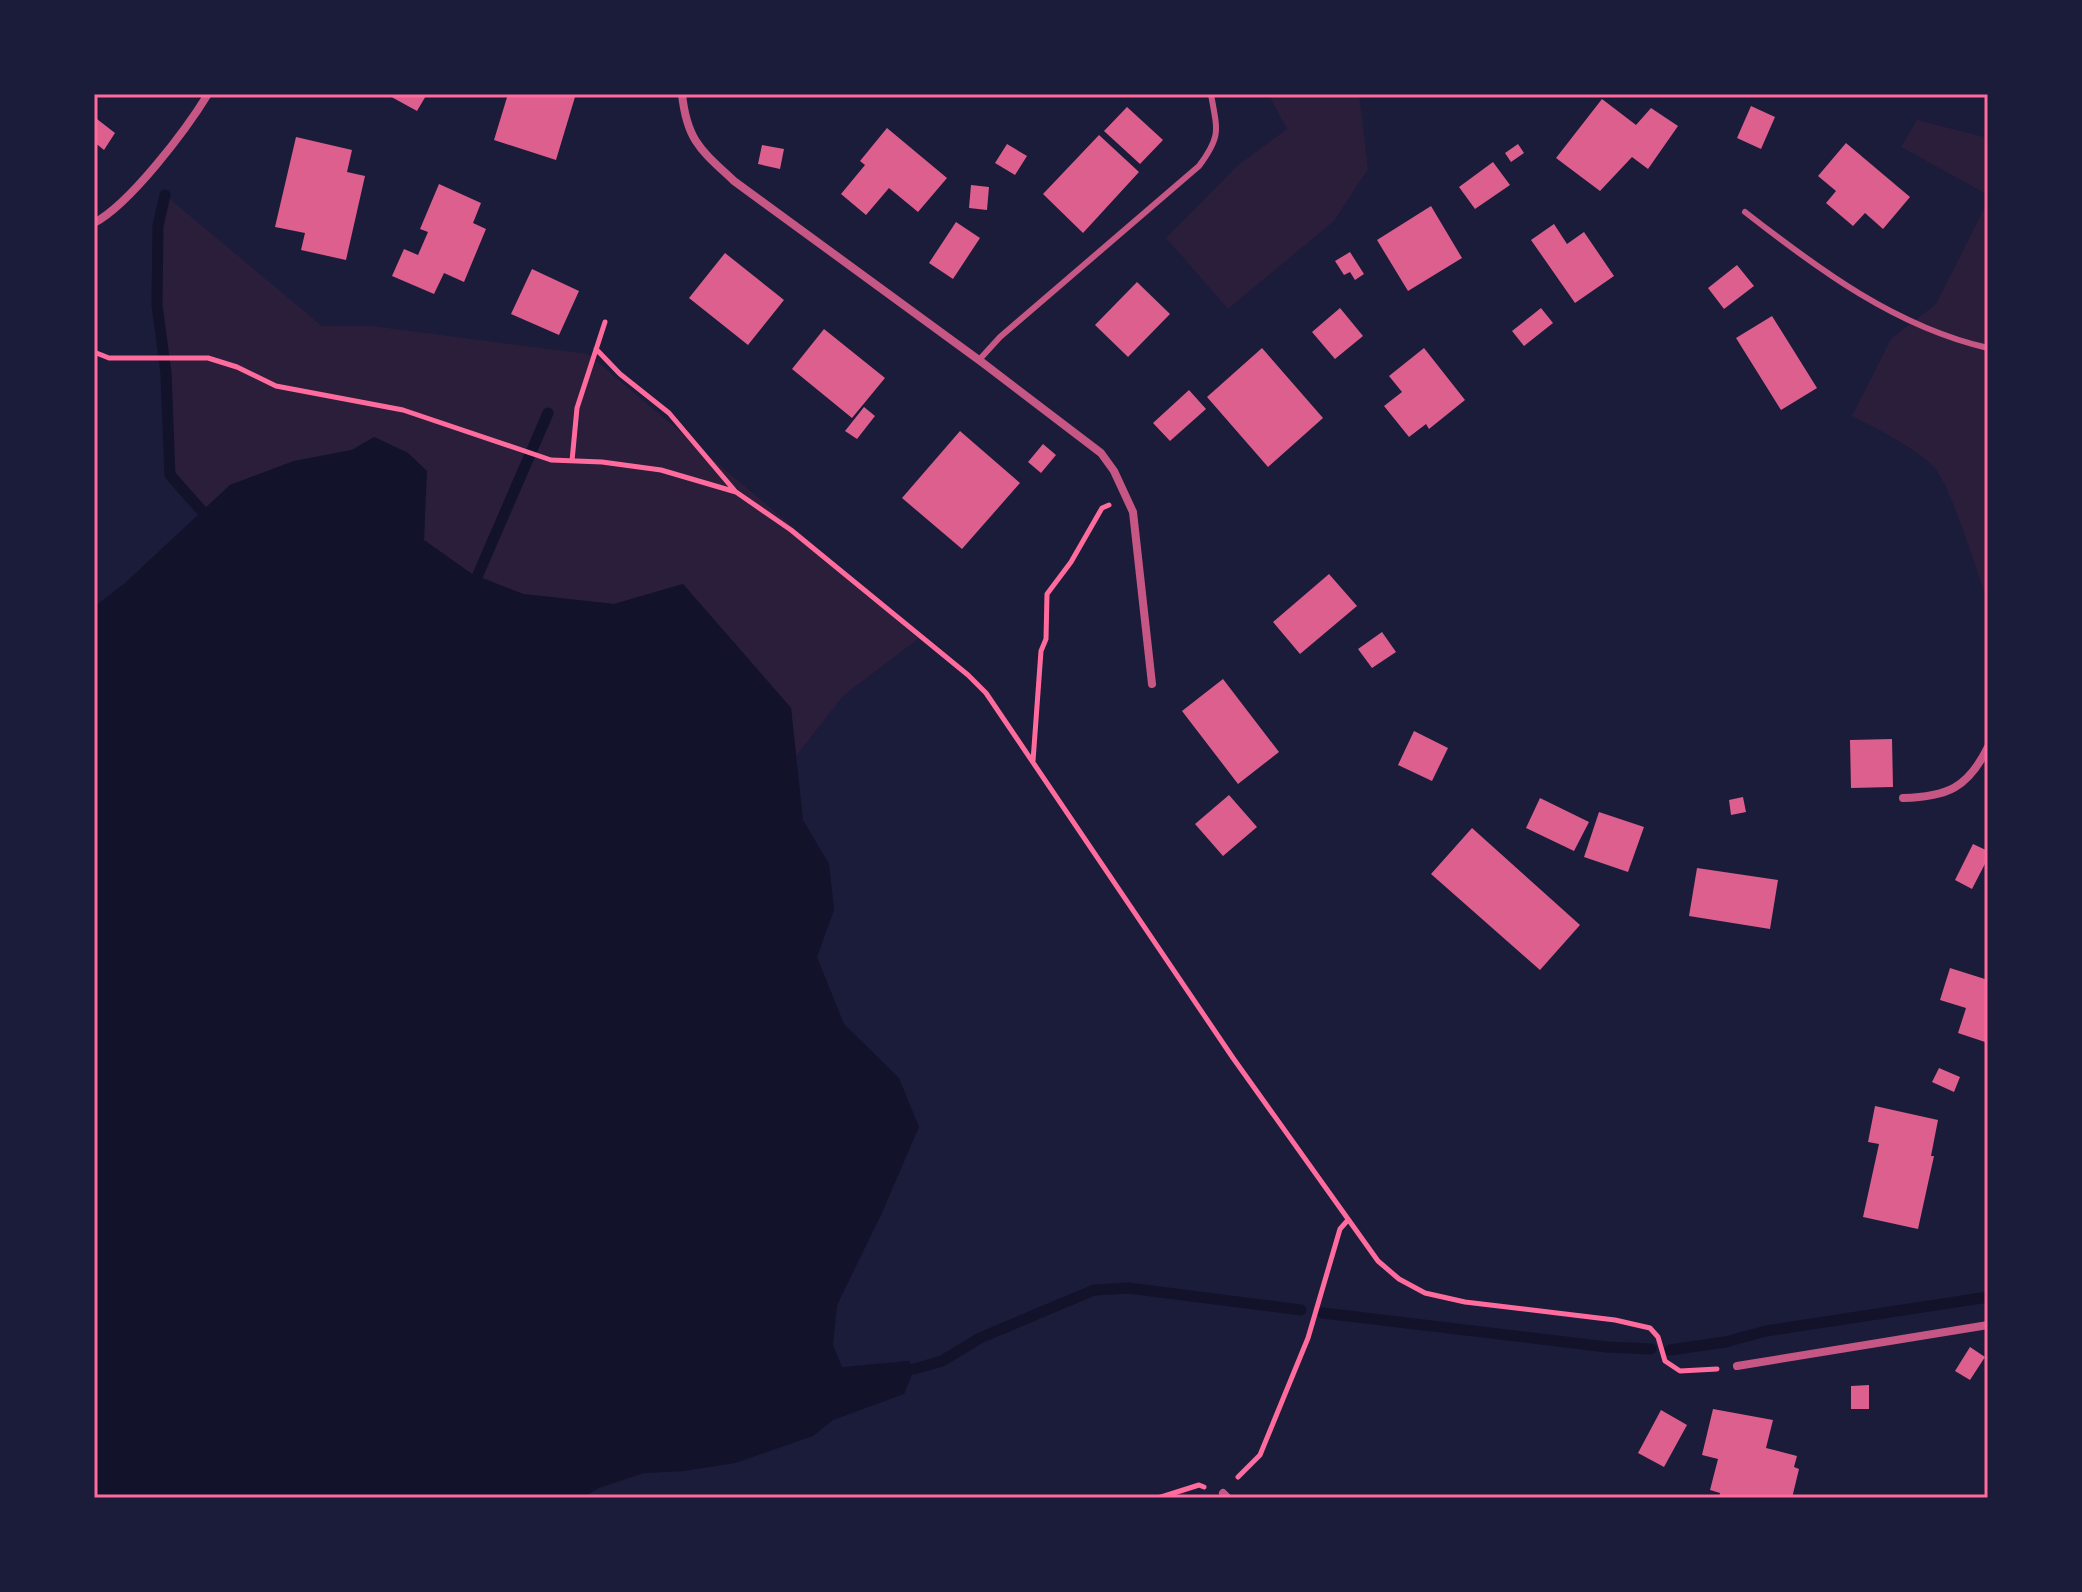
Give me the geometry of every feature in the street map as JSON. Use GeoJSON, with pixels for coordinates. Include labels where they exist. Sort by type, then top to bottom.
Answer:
{"type":"FeatureCollection","features":[{"type":"Feature","properties":{"kind":"street"},"geometry":{"type":"LineString","coordinates":[[94,223],[108,216],[168,151],[208,94]]}},
{"type":"Feature","properties":{"kind":"street"},"geometry":{"type":"LineString","coordinates":[[682,94],[685,121],[700,149],[734,181],[1101,453],[1114,471],[1133,512],[1152,684]]}},
{"type":"Feature","properties":{"kind":"street"},"geometry":{"type":"LineString","coordinates":[[1903,798],[1934,797],[1967,780],[1988,747]]}},
{"type":"Feature","properties":{"kind":"street"},"geometry":{"type":"LineString","coordinates":[[1737,1366],[1988,1325]]}},
{"type":"Feature","properties":{"kind":"lane"},"geometry":{"type":"LineString","coordinates":[[979,360],[1000,337],[1199,166],[1214,146],[1217,131],[1211,94]]}},
{"type":"Feature","properties":{"kind":"lane"},"geometry":{"type":"LineString","coordinates":[[1745,212],[1875,304],[1964,342],[1988,348]]}},
{"type":"Feature","properties":{"kind":"path"},"geometry":{"type":"LineString","coordinates":[[572,461],[577,408],[605,322]]}},
{"type":"Feature","properties":{"kind":"path"},"geometry":{"type":"LineString","coordinates":[[596,349],[620,374],[669,413],[736,492],[791,530],[986,693],[1162,954],[1378,1261],[1399,1279],[1425,1293],[1465,1302],[1615,1320],[1650,1328],[1658,1337],[1665,1361],[1680,1371],[1737,1366]]}},
{"type":"Feature","properties":{"kind":"path"},"geometry":{"type":"LineString","coordinates":[[94,352],[109,358],[208,358],[237,367],[276,386],[403,410],[551,460],[661,470],[736,492]]}},
{"type":"Feature","properties":{"kind":"path"},"geometry":{"type":"LineString","coordinates":[[1032,762],[1041,651],[1046,639],[1047,594],[1071,562],[1102,508],[1126,498]]}},
{"type":"Feature","properties":{"kind":"path"},"geometry":{"type":"LineString","coordinates":[[1158,1498],[1199,1485],[1225,1496],[1260,1455],[1308,1338],[1340,1229],[1348,1220]]}},
{"type":"Feature","properties":{"kind":"shaded area"},"geometry":{"type":"Polygon","coordinates":[[[1268,94],[1359,94],[1368,169],[1334,221],[1228,309],[1166,238],[1237,166],[1287,129],[1268,94]]]}},
{"type":"Feature","properties":{"kind":"shaded area"},"geometry":{"type":"Polygon","coordinates":[[[1917,120],[1988,138],[1988,195],[1901,147],[1917,120]]]}},
{"type":"Feature","properties":{"kind":"shaded area"},"geometry":{"type":"Polygon","coordinates":[[[165,195],[322,326],[372,326],[588,354],[792,526],[918,639],[843,696],[796,756],[791,708],[683,584],[614,604],[523,594],[472,574],[424,540],[426,471],[408,453],[374,437],[352,450],[294,461],[230,485],[202,511],[170,475],[166,373],[157,305],[158,226],[165,195]]]}},
{"type":"Feature","properties":{"kind":"shaded area"},"geometry":{"type":"Polygon","coordinates":[[[1988,201],[1988,603],[1955,509],[1939,474],[1914,450],[1852,416],[1891,339],[1936,304],[1988,201]]]}},
{"type":"Feature","properties":{"kind":"shaded area"},"geometry":{"type":"Polygon","coordinates":[[[374,437],[408,453],[427,471],[424,540],[472,574],[523,594],[614,604],[683,584],[791,708],[803,820],[829,864],[834,910],[817,957],[844,1024],[899,1078],[919,1127],[837,1305],[833,1345],[842,1367],[909,1361],[914,1369],[904,1394],[833,1420],[813,1436],[735,1463],[644,1473],[599,1488],[582,1498],[94,1498],[94,607],[125,583],[230,485],[294,461],[352,450],[374,437]]]}},
{"type":"Feature","properties":{"kind":"building"},"geometry":{"type":"Polygon","coordinates":[[[386,94],[427,94],[417,111],[386,94]]]}},
{"type":"Feature","properties":{"kind":"building"},"geometry":{"type":"Polygon","coordinates":[[[508,94],[566,94],[575,97],[556,160],[494,140],[508,94]]]}},
{"type":"Feature","properties":{"kind":"building"},"geometry":{"type":"Polygon","coordinates":[[[1602,99],[1636,125],[1651,108],[1678,126],[1648,169],[1632,157],[1600,191],[1556,158],[1602,99]]]}},
{"type":"Feature","properties":{"kind":"building"},"geometry":{"type":"Polygon","coordinates":[[[1751,106],[1775,117],[1761,149],[1737,138],[1751,106]]]}},
{"type":"Feature","properties":{"kind":"building"},"geometry":{"type":"Polygon","coordinates":[[[1127,107],[1163,140],[1140,164],[1104,131],[1127,107]]]}},
{"type":"Feature","properties":{"kind":"building"},"geometry":{"type":"Polygon","coordinates":[[[97,119],[115,133],[104,150],[94,142],[94,120],[97,119]]]}},
{"type":"Feature","properties":{"kind":"building"},"geometry":{"type":"Polygon","coordinates":[[[887,128],[947,178],[918,212],[889,188],[866,215],[841,194],[865,165],[860,161],[887,128]]]}},
{"type":"Feature","properties":{"kind":"building"},"geometry":{"type":"Polygon","coordinates":[[[1099,135],[1139,172],[1083,233],[1043,194],[1099,135]]]}},
{"type":"Feature","properties":{"kind":"building"},"geometry":{"type":"Polygon","coordinates":[[[296,137],[352,150],[347,172],[365,176],[346,260],[301,250],[305,233],[275,227],[296,137]]]}},
{"type":"Feature","properties":{"kind":"building"},"geometry":{"type":"Polygon","coordinates":[[[1846,143],[1910,197],[1883,229],[1865,213],[1853,226],[1826,203],[1836,191],[1818,176],[1846,143]]]}},
{"type":"Feature","properties":{"kind":"building"},"geometry":{"type":"Polygon","coordinates":[[[1007,144],[1027,156],[1015,175],[995,163],[1007,144]]]}},
{"type":"Feature","properties":{"kind":"building"},"geometry":{"type":"Polygon","coordinates":[[[1518,144],[1524,153],[1511,162],[1505,153],[1518,144]]]}},
{"type":"Feature","properties":{"kind":"building"},"geometry":{"type":"Polygon","coordinates":[[[762,145],[784,149],[780,169],[758,164],[762,145]]]}},
{"type":"Feature","properties":{"kind":"building"},"geometry":{"type":"Polygon","coordinates":[[[1493,162],[1510,185],[1475,209],[1459,187],[1493,162]]]}},
{"type":"Feature","properties":{"kind":"building"},"geometry":{"type":"Polygon","coordinates":[[[439,184],[481,203],[473,223],[486,229],[464,282],[444,273],[434,294],[392,276],[404,249],[418,255],[428,232],[420,229],[439,184]]]}},
{"type":"Feature","properties":{"kind":"building"},"geometry":{"type":"Polygon","coordinates":[[[971,185],[989,187],[987,210],[969,208],[971,185]]]}},
{"type":"Feature","properties":{"kind":"building"},"geometry":{"type":"Polygon","coordinates":[[[1431,206],[1462,258],[1408,291],[1377,240],[1431,206]]]}},
{"type":"Feature","properties":{"kind":"building"},"geometry":{"type":"Polygon","coordinates":[[[956,222],[980,238],[953,279],[929,263],[956,222]]]}},
{"type":"Feature","properties":{"kind":"building"},"geometry":{"type":"Polygon","coordinates":[[[1554,224],[1567,244],[1584,232],[1614,276],[1575,303],[1531,240],[1554,224]]]}},
{"type":"Feature","properties":{"kind":"building"},"geometry":{"type":"Polygon","coordinates":[[[1350,252],[1364,274],[1355,280],[1350,272],[1344,275],[1335,261],[1350,252]]]}},
{"type":"Feature","properties":{"kind":"building"},"geometry":{"type":"Polygon","coordinates":[[[725,253],[784,300],[748,345],[689,298],[725,253]]]}},
{"type":"Feature","properties":{"kind":"building"},"geometry":{"type":"Polygon","coordinates":[[[1737,265],[1754,286],[1724,309],[1708,288],[1737,265]]]}},
{"type":"Feature","properties":{"kind":"building"},"geometry":{"type":"Polygon","coordinates":[[[532,269],[579,291],[559,335],[511,314],[532,269]]]}},
{"type":"Feature","properties":{"kind":"building"},"geometry":{"type":"Polygon","coordinates":[[[1137,282],[1170,314],[1128,357],[1095,325],[1137,282]]]}},
{"type":"Feature","properties":{"kind":"building"},"geometry":{"type":"Polygon","coordinates":[[[1340,308],[1363,336],[1335,359],[1312,332],[1340,308]]]}},
{"type":"Feature","properties":{"kind":"building"},"geometry":{"type":"Polygon","coordinates":[[[1541,308],[1553,323],[1524,346],[1512,331],[1541,308]]]}},
{"type":"Feature","properties":{"kind":"building"},"geometry":{"type":"Polygon","coordinates":[[[1772,316],[1817,388],[1781,410],[1736,338],[1772,316]]]}},
{"type":"Feature","properties":{"kind":"building"},"geometry":{"type":"Polygon","coordinates":[[[824,329],[885,378],[852,418],[792,369],[824,329]]]}},
{"type":"Feature","properties":{"kind":"building"},"geometry":{"type":"Polygon","coordinates":[[[1262,348],[1323,418],[1268,467],[1207,397],[1262,348]]]}},
{"type":"Feature","properties":{"kind":"building"},"geometry":{"type":"Polygon","coordinates":[[[1424,348],[1465,400],[1429,429],[1426,424],[1409,437],[1384,406],[1402,392],[1389,376],[1424,348]]]}},
{"type":"Feature","properties":{"kind":"building"},"geometry":{"type":"Polygon","coordinates":[[[1189,390],[1206,409],[1170,441],[1153,423],[1189,390]]]}},
{"type":"Feature","properties":{"kind":"building"},"geometry":{"type":"Polygon","coordinates":[[[864,407],[875,416],[857,439],[845,431],[864,407]]]}},
{"type":"Feature","properties":{"kind":"building"},"geometry":{"type":"Polygon","coordinates":[[[960,431],[1020,483],[962,549],[902,498],[960,431]]]}},
{"type":"Feature","properties":{"kind":"building"},"geometry":{"type":"Polygon","coordinates":[[[1043,444],[1056,455],[1041,473],[1028,462],[1043,444]]]}},
{"type":"Feature","properties":{"kind":"building"},"geometry":{"type":"Polygon","coordinates":[[[1329,574],[1357,606],[1300,654],[1273,622],[1329,574]]]}},
{"type":"Feature","properties":{"kind":"building"},"geometry":{"type":"Polygon","coordinates":[[[1382,632],[1396,652],[1372,668],[1358,649],[1382,632]]]}},
{"type":"Feature","properties":{"kind":"building"},"geometry":{"type":"Polygon","coordinates":[[[1223,679],[1279,752],[1238,784],[1182,711],[1223,679]]]}},
{"type":"Feature","properties":{"kind":"building"},"geometry":{"type":"Polygon","coordinates":[[[1414,731],[1448,748],[1432,781],[1398,765],[1414,731]]]}},
{"type":"Feature","properties":{"kind":"building"},"geometry":{"type":"Polygon","coordinates":[[[1892,739],[1893,787],[1851,788],[1850,740],[1892,739]]]}},
{"type":"Feature","properties":{"kind":"building"},"geometry":{"type":"Polygon","coordinates":[[[1229,795],[1257,827],[1223,856],[1195,824],[1229,795]]]}},
{"type":"Feature","properties":{"kind":"building"},"geometry":{"type":"Polygon","coordinates":[[[1743,797],[1746,812],[1731,815],[1729,800],[1743,797]]]}},
{"type":"Feature","properties":{"kind":"building"},"geometry":{"type":"Polygon","coordinates":[[[1540,798],[1589,822],[1574,851],[1526,828],[1540,798]]]}},
{"type":"Feature","properties":{"kind":"building"},"geometry":{"type":"Polygon","coordinates":[[[1599,812],[1644,827],[1628,872],[1584,857],[1599,812]]]}},
{"type":"Feature","properties":{"kind":"building"},"geometry":{"type":"Polygon","coordinates":[[[1472,828],[1580,925],[1540,970],[1431,874],[1472,828]]]}},
{"type":"Feature","properties":{"kind":"building"},"geometry":{"type":"Polygon","coordinates":[[[1973,844],[1988,851],[1988,858],[1972,889],[1955,880],[1973,844]]]}},
{"type":"Feature","properties":{"kind":"building"},"geometry":{"type":"Polygon","coordinates":[[[1697,868],[1778,880],[1770,929],[1689,916],[1697,868]]]}},
{"type":"Feature","properties":{"kind":"building"},"geometry":{"type":"Polygon","coordinates":[[[1950,968],[1988,980],[1988,1043],[1958,1033],[1966,1008],[1940,1000],[1950,968]]]}},
{"type":"Feature","properties":{"kind":"building"},"geometry":{"type":"Polygon","coordinates":[[[1939,1068],[1960,1077],[1954,1092],[1932,1082],[1939,1068]]]}},
{"type":"Feature","properties":{"kind":"building"},"geometry":{"type":"Polygon","coordinates":[[[1875,1106],[1938,1120],[1931,1156],[1934,1156],[1918,1229],[1863,1217],[1879,1144],[1868,1142],[1875,1106]]]}},
{"type":"Feature","properties":{"kind":"building"},"geometry":{"type":"Polygon","coordinates":[[[1970,1347],[1985,1357],[1970,1380],[1955,1371],[1970,1347]]]}},
{"type":"Feature","properties":{"kind":"building"},"geometry":{"type":"Polygon","coordinates":[[[1869,1385],[1869,1409],[1851,1409],[1851,1386],[1869,1385]]]}},
{"type":"Feature","properties":{"kind":"building"},"geometry":{"type":"Polygon","coordinates":[[[1713,1409],[1773,1420],[1766,1448],[1797,1456],[1794,1467],[1799,1469],[1792,1498],[1719,1498],[1720,1493],[1710,1490],[1718,1459],[1702,1455],[1713,1409]]]}},
{"type":"Feature","properties":{"kind":"building"},"geometry":{"type":"Polygon","coordinates":[[[1661,1410],[1687,1425],[1664,1467],[1638,1453],[1661,1410]]]}},
{"type":"Feature","properties":{"kind":"waterway"},"geometry":{"type":"LineString","coordinates":[[165,195],[158,226],[157,305],[166,373],[170,475],[202,511]]}},
{"type":"Feature","properties":{"kind":"waterway"},"geometry":{"type":"LineString","coordinates":[[477,577],[548,413]]}},
{"type":"Feature","properties":{"kind":"waterway"},"geometry":{"type":"LineString","coordinates":[[914,1369],[942,1361],[980,1338],[1094,1290],[1128,1288],[1301,1310]]}},
{"type":"Feature","properties":{"kind":"waterway"},"geometry":{"type":"LineString","coordinates":[[1670,1350],[1725,1342],[1766,1331],[1988,1297]]}},
{"type":"Feature","properties":{"kind":"waterway"},"geometry":{"type":"LineString","coordinates":[[1323,1313],[1607,1347],[1651,1349]]}}]}
